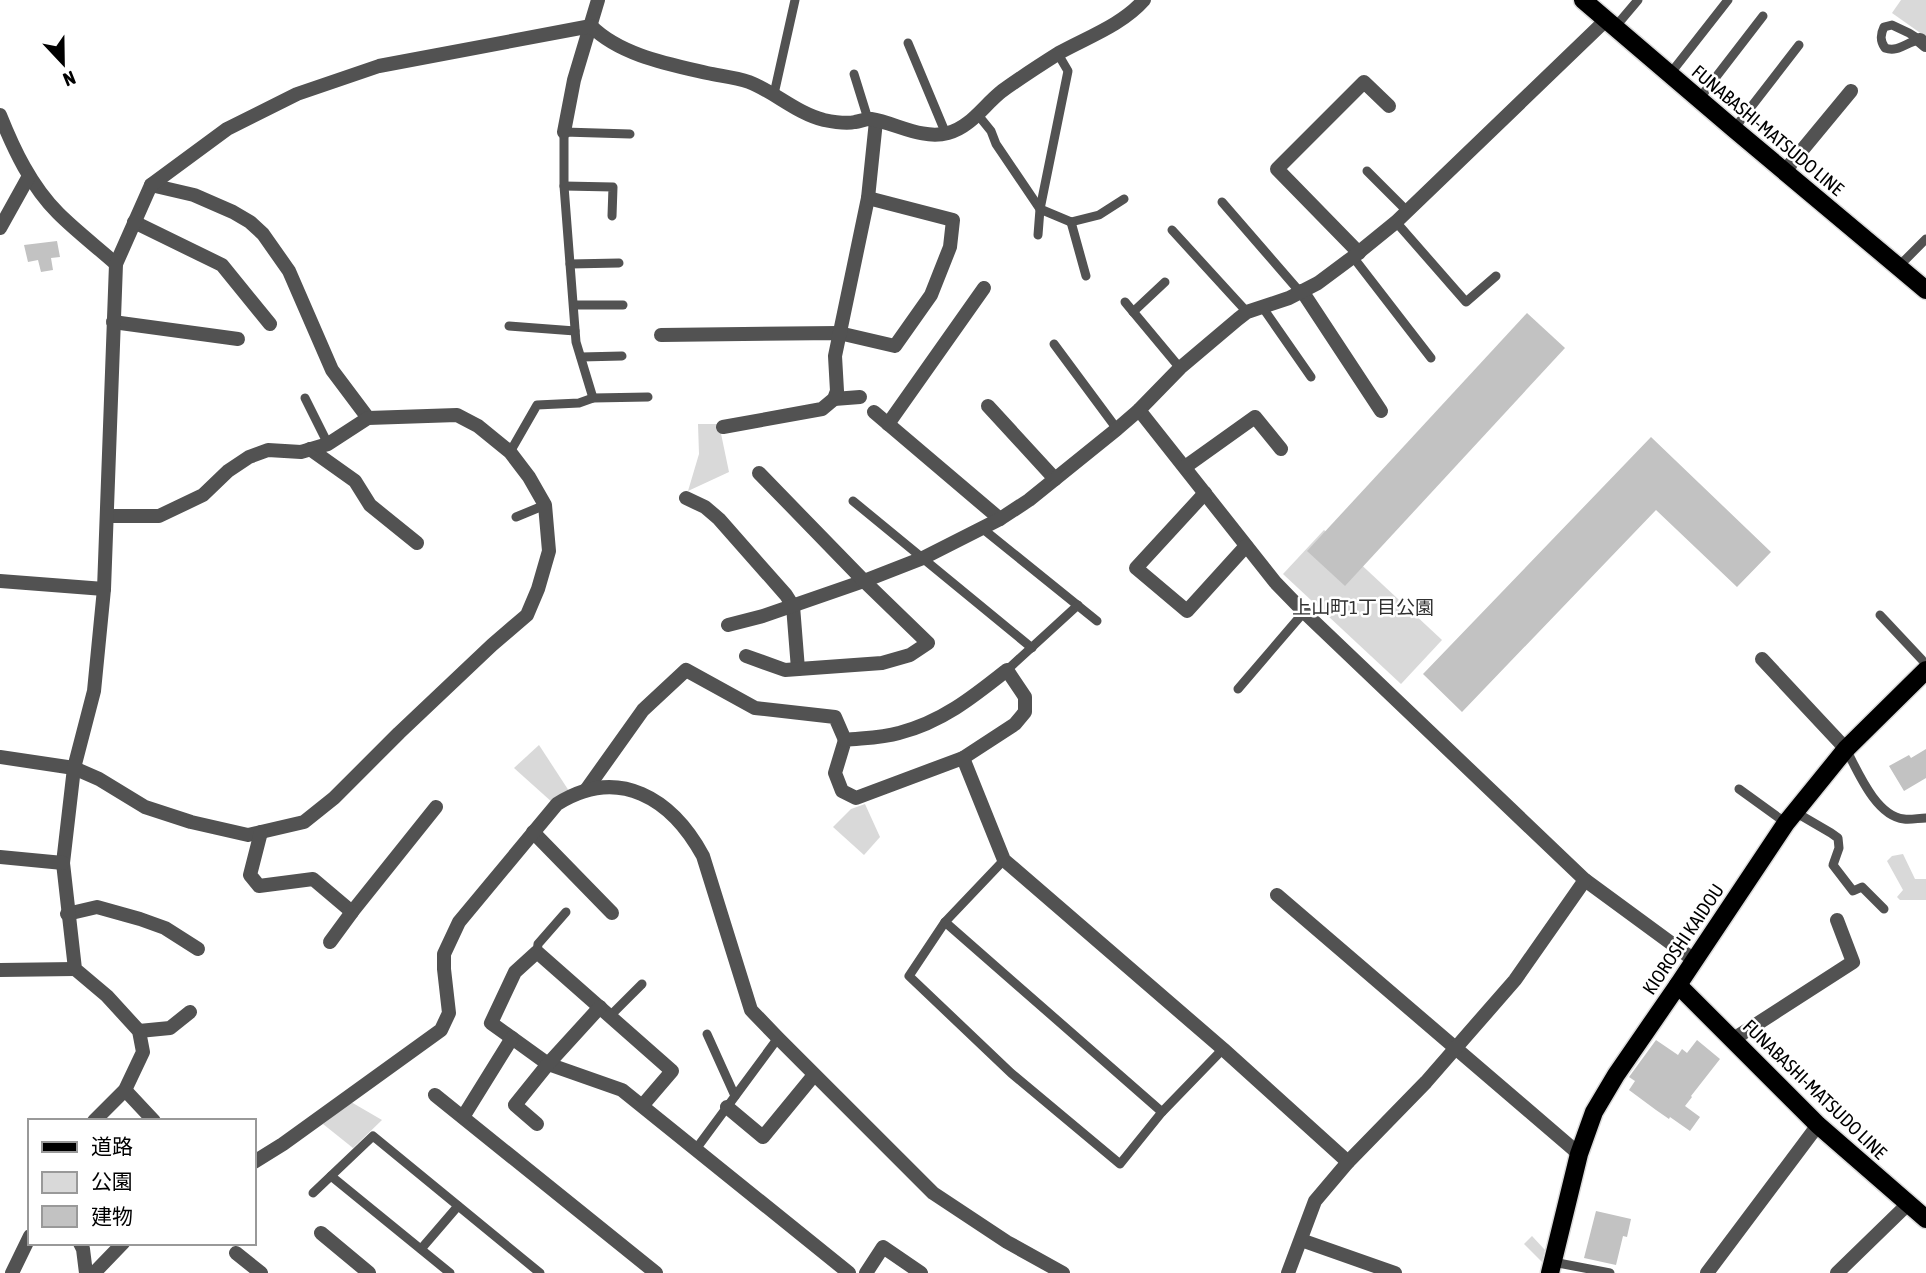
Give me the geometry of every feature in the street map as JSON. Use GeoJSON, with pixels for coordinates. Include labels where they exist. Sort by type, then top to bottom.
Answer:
{"type":"FeatureCollection","features":[{"type":"Feature","properties":{"kind":"main road","name":"FUNABASHI-MATSUDO LINE"},"geometry":{"type":"LineString","coordinates":[[1583,0],[1926,290]]}},
{"type":"Feature","properties":{"kind":"main road","name":"KIOROSHI KAIDOU"},"geometry":{"type":"LineString","coordinates":[[1551,1268],[1579,1154],[1594,1112],[1604,1094],[1790,817],[1846,749],[1926,670]]}},
{"type":"Feature","properties":{"kind":"main road","name":"FUNABASHI-MATSUDO LINE"},"geometry":{"type":"LineString","coordinates":[[1678,985],[1818,1125],[1926,1219]]}},
{"type":"Feature","properties":{"kind":"street"},"geometry":{"type":"LineString","coordinates":[[564,132],[574,80],[598,0]]}},
{"type":"Feature","properties":{"kind":"street"},"geometry":{"type":"LineString","coordinates":[[591,26],[619,47],[665,62],[750,83],[774,94],[803,113],[822,120],[840,123],[872,120],[935,135],[955,131],[978,115],[1000,93],[1058,54],[1115,23],[1144,0]]}},
{"type":"Feature","properties":{"kind":"street"},"geometry":{"type":"LineString","coordinates":[[728,625],[864,582],[923,558],[983,529],[1029,500],[1117,429],[1180,368],[1247,312],[1301,292],[1356,255],[1396,222],[1611,23]]}},
{"type":"Feature","properties":{"kind":"street"},"geometry":{"type":"LineString","coordinates":[[75,969],[63,863],[74,768],[94,691],[104,589],[116,264],[150,185],[227,129],[297,94],[379,65],[591,26]]}},
{"type":"Feature","properties":{"kind":"street"},"geometry":{"type":"LineString","coordinates":[[1356,255],[1277,169],[1364,82],[1388,106]]}},
{"type":"Feature","properties":{"kind":"street"},"geometry":{"type":"LineString","coordinates":[[1784,172],[1851,91]]}},
{"type":"Feature","properties":{"kind":"street"},"geometry":{"type":"LineString","coordinates":[[0,115],[29,176],[57,212],[116,264]]}},
{"type":"Feature","properties":{"kind":"street"},"geometry":{"type":"LineString","coordinates":[[723,427],[822,409],[834,399],[837,391],[835,356],[868,198],[872,120]]}},
{"type":"Feature","properties":{"kind":"street"},"geometry":{"type":"LineString","coordinates":[[0,228],[29,176]]}},
{"type":"Feature","properties":{"kind":"street"},"geometry":{"type":"LineString","coordinates":[[150,185],[194,195],[233,212],[263,234],[289,271],[332,370],[368,418]]}},
{"type":"Feature","properties":{"kind":"street"},"geometry":{"type":"LineString","coordinates":[[661,335],[839,333],[895,346],[931,295],[950,247],[953,220],[868,198]]}},
{"type":"Feature","properties":{"kind":"street"},"geometry":{"type":"LineString","coordinates":[[134,222],[222,265],[270,324]]}},
{"type":"Feature","properties":{"kind":"street"},"geometry":{"type":"LineString","coordinates":[[888,424],[984,288]]}},
{"type":"Feature","properties":{"kind":"street"},"geometry":{"type":"LineString","coordinates":[[1301,292],[1381,411]]}},
{"type":"Feature","properties":{"kind":"street"},"geometry":{"type":"LineString","coordinates":[[113,322],[238,339]]}},
{"type":"Feature","properties":{"kind":"street"},"geometry":{"type":"LineString","coordinates":[[834,399],[860,397]]}},
{"type":"Feature","properties":{"kind":"street"},"geometry":{"type":"LineString","coordinates":[[988,406],[1055,479]]}},
{"type":"Feature","properties":{"kind":"street"},"geometry":{"type":"LineString","coordinates":[[1139,410],[1275,582],[1304,612],[1585,880],[1694,960]]}},
{"type":"Feature","properties":{"kind":"street"},"geometry":{"type":"LineString","coordinates":[[874,412],[1000,519]]}},
{"type":"Feature","properties":{"kind":"street"},"geometry":{"type":"LineString","coordinates":[[0,757],[74,768],[99,779],[145,807],[191,822],[248,835],[304,822],[334,798],[455,680],[527,615],[549,551],[545,505],[529,477],[510,452],[478,426],[457,415],[368,418],[328,444],[301,452],[268,450],[249,457],[228,471],[203,495],[159,516],[108,516]]}},
{"type":"Feature","properties":{"kind":"street"},"geometry":{"type":"LineString","coordinates":[[1185,467],[1255,417],[1281,449]]}},
{"type":"Feature","properties":{"kind":"street"},"geometry":{"type":"LineString","coordinates":[[310,449],[355,481],[370,505],[417,542]]}},
{"type":"Feature","properties":{"kind":"street"},"geometry":{"type":"LineString","coordinates":[[746,656],[786,670],[882,663],[910,655],[928,643],[864,582],[759,473]]}},
{"type":"Feature","properties":{"kind":"street"},"geometry":{"type":"LineString","coordinates":[[1205,493],[1136,568],[1187,611],[1246,546]]}},
{"type":"Feature","properties":{"kind":"street"},"geometry":{"type":"LineString","coordinates":[[686,498],[705,507],[719,519],[786,595],[793,606],[798,669]]}},
{"type":"Feature","properties":{"kind":"street"},"geometry":{"type":"LineString","coordinates":[[0,581],[104,589]]}},
{"type":"Feature","properties":{"kind":"street"},"geometry":{"type":"LineString","coordinates":[[1762,659],[1846,749]]}},
{"type":"Feature","properties":{"kind":"street"},"geometry":{"type":"LineString","coordinates":[[586,790],[643,710],[686,670],[755,708],[835,717],[845,740],[835,773],[842,790],[856,798],[963,758],[1015,724],[1025,712],[1026,697],[1007,670],[966,702],[933,722],[897,734],[845,740]]}},
{"type":"Feature","properties":{"kind":"street"},"geometry":{"type":"LineString","coordinates":[[963,758],[1004,860],[1223,1049],[1348,1162]]}},
{"type":"Feature","properties":{"kind":"street"},"geometry":{"type":"LineString","coordinates":[[256,1161],[441,1030],[449,1013],[444,954],[459,922],[558,804],[586,790],[613,787],[637,791],[656,801],[677,816],[695,841],[704,856],[751,1010],[933,1193],[1007,1242],[1063,1273]]}},
{"type":"Feature","properties":{"kind":"street"},"geometry":{"type":"LineString","coordinates":[[330,942],[436,807]]}},
{"type":"Feature","properties":{"kind":"street"},"geometry":{"type":"LineString","coordinates":[[261,832],[250,875],[259,886],[313,879],[352,912]]}},
{"type":"Feature","properties":{"kind":"street"},"geometry":{"type":"LineString","coordinates":[[533,832],[612,912]]}},
{"type":"Feature","properties":{"kind":"street"},"geometry":{"type":"LineString","coordinates":[[0,857],[63,863]]}},
{"type":"Feature","properties":{"kind":"street"},"geometry":{"type":"LineString","coordinates":[[1288,1273],[1315,1201],[1348,1162],[1426,1082],[1515,980],[1585,880]]}},
{"type":"Feature","properties":{"kind":"street"},"geometry":{"type":"LineString","coordinates":[[1278,895],[1579,1154]]}},
{"type":"Feature","properties":{"kind":"street"},"geometry":{"type":"LineString","coordinates":[[67,914],[96,907],[165,928],[198,949]]}},
{"type":"Feature","properties":{"kind":"street"},"geometry":{"type":"LineString","coordinates":[[1732,1040],[1853,962],[1837,920]]}},
{"type":"Feature","properties":{"kind":"street"},"geometry":{"type":"LineString","coordinates":[[642,1106],[672,1070],[537,953],[515,972],[491,1023],[548,1064],[622,1090],[849,1273]]}},
{"type":"Feature","properties":{"kind":"street"},"geometry":{"type":"LineString","coordinates":[[0,970],[75,969],[107,996],[139,1031],[143,1052],[125,1090],[96,1119]]}},
{"type":"Feature","properties":{"kind":"street"},"geometry":{"type":"LineString","coordinates":[[139,1031],[170,1028],[190,1012]]}},
{"type":"Feature","properties":{"kind":"street"},"geometry":{"type":"LineString","coordinates":[[537,1124],[514,1105],[548,1064],[605,1012]]}},
{"type":"Feature","properties":{"kind":"street"},"geometry":{"type":"LineString","coordinates":[[463,1117],[512,1038]]}},
{"type":"Feature","properties":{"kind":"street"},"geometry":{"type":"LineString","coordinates":[[731,1102],[763,1137],[814,1075]]}},
{"type":"Feature","properties":{"kind":"street"},"geometry":{"type":"LineString","coordinates":[[125,1090],[152,1119]]}},
{"type":"Feature","properties":{"kind":"street"},"geometry":{"type":"LineString","coordinates":[[435,1095],[656,1273]]}},
{"type":"Feature","properties":{"kind":"street"},"geometry":{"type":"LineString","coordinates":[[1707,1273],[1818,1125]]}},
{"type":"Feature","properties":{"kind":"street"},"geometry":{"type":"LineString","coordinates":[[1837,1273],[1908,1204]]}},
{"type":"Feature","properties":{"kind":"street"},"geometry":{"type":"LineString","coordinates":[[321,1233],[369,1273]]}},
{"type":"Feature","properties":{"kind":"street"},"geometry":{"type":"LineString","coordinates":[[12,1273],[28,1240]]}},
{"type":"Feature","properties":{"kind":"street"},"geometry":{"type":"LineString","coordinates":[[1301,1240],[1395,1273]]}},
{"type":"Feature","properties":{"kind":"street"},"geometry":{"type":"LineString","coordinates":[[81,1245],[86,1273]]}},
{"type":"Feature","properties":{"kind":"street"},"geometry":{"type":"LineString","coordinates":[[94,1273],[120,1245]]}},
{"type":"Feature","properties":{"kind":"street"},"geometry":{"type":"LineString","coordinates":[[866,1273],[883,1248],[921,1273]]}},
{"type":"Feature","properties":{"kind":"street"},"geometry":{"type":"LineString","coordinates":[[236,1253],[261,1273]]}},
{"type":"Feature","properties":{"kind":"lane"},"geometry":{"type":"LineString","coordinates":[[774,94],[795,0]]}},
{"type":"Feature","properties":{"kind":"lane"},"geometry":{"type":"LineString","coordinates":[[1611,23],[1638,0]]}},
{"type":"Feature","properties":{"kind":"lane"},"geometry":{"type":"LineString","coordinates":[[1670,74],[1728,0]]}},
{"type":"Feature","properties":{"kind":"lane"},"geometry":{"type":"LineString","coordinates":[[1699,99],[1763,16]]}},
{"type":"Feature","properties":{"kind":"lane"},"geometry":{"type":"LineString","coordinates":[[908,43],[946,134]]}},
{"type":"Feature","properties":{"kind":"lane"},"geometry":{"type":"LineString","coordinates":[[1734,129],[1799,45]]}},
{"type":"Feature","properties":{"kind":"lane"},"geometry":{"type":"LineString","coordinates":[[1038,234],[1040,209],[1068,71],[1058,54]]}},
{"type":"Feature","properties":{"kind":"lane"},"geometry":{"type":"LineString","coordinates":[[854,74],[872,120]]}},
{"type":"Feature","properties":{"kind":"lane"},"geometry":{"type":"LineString","coordinates":[[978,115],[1040,209],[1071,222],[1100,215],[1124,199]]}},
{"type":"Feature","properties":{"kind":"lane"},"geometry":{"type":"LineString","coordinates":[[593,398],[576,342],[564,186],[564,132],[630,134]]}},
{"type":"Feature","properties":{"kind":"lane"},"geometry":{"type":"LineString","coordinates":[[1367,171],[1407,211]]}},
{"type":"Feature","properties":{"kind":"lane"},"geometry":{"type":"LineString","coordinates":[[564,186],[613,187],[612,216]]}},
{"type":"Feature","properties":{"kind":"lane"},"geometry":{"type":"LineString","coordinates":[[1222,202],[1301,292]]}},
{"type":"Feature","properties":{"kind":"lane"},"geometry":{"type":"LineString","coordinates":[[1071,222],[1086,276]]}},
{"type":"Feature","properties":{"kind":"lane"},"geometry":{"type":"LineString","coordinates":[[1396,222],[1466,302],[1496,276]]}},
{"type":"Feature","properties":{"kind":"lane"},"geometry":{"type":"LineString","coordinates":[[1172,230],[1247,312]]}},
{"type":"Feature","properties":{"kind":"lane"},"geometry":{"type":"LineString","coordinates":[[1898,267],[1926,239]]}},
{"type":"Feature","properties":{"kind":"lane"},"geometry":{"type":"LineString","coordinates":[[1356,255],[1431,358]]}},
{"type":"Feature","properties":{"kind":"lane"},"geometry":{"type":"LineString","coordinates":[[570,264],[619,263]]}},
{"type":"Feature","properties":{"kind":"lane"},"geometry":{"type":"LineString","coordinates":[[1133,312],[1165,282]]}},
{"type":"Feature","properties":{"kind":"lane"},"geometry":{"type":"LineString","coordinates":[[1125,302],[1180,368]]}},
{"type":"Feature","properties":{"kind":"lane"},"geometry":{"type":"LineString","coordinates":[[574,305],[623,305]]}},
{"type":"Feature","properties":{"kind":"lane"},"geometry":{"type":"LineString","coordinates":[[1263,308],[1311,377]]}},
{"type":"Feature","properties":{"kind":"lane"},"geometry":{"type":"LineString","coordinates":[[509,326],[575,331]]}},
{"type":"Feature","properties":{"kind":"lane"},"geometry":{"type":"LineString","coordinates":[[1054,344],[1117,429]]}},
{"type":"Feature","properties":{"kind":"lane"},"geometry":{"type":"LineString","coordinates":[[581,357],[622,356]]}},
{"type":"Feature","properties":{"kind":"lane"},"geometry":{"type":"LineString","coordinates":[[510,452],[537,405],[579,403],[593,398],[648,397]]}},
{"type":"Feature","properties":{"kind":"lane"},"geometry":{"type":"LineString","coordinates":[[305,398],[328,444]]}},
{"type":"Feature","properties":{"kind":"lane"},"geometry":{"type":"LineString","coordinates":[[853,501],[1032,648]]}},
{"type":"Feature","properties":{"kind":"lane"},"geometry":{"type":"LineString","coordinates":[[516,517],[545,505]]}},
{"type":"Feature","properties":{"kind":"lane"},"geometry":{"type":"LineString","coordinates":[[983,529],[1097,621]]}},
{"type":"Feature","properties":{"kind":"lane"},"geometry":{"type":"LineString","coordinates":[[1007,670],[1078,605]]}},
{"type":"Feature","properties":{"kind":"lane"},"geometry":{"type":"LineString","coordinates":[[1238,689],[1304,612]]}},
{"type":"Feature","properties":{"kind":"lane"},"geometry":{"type":"LineString","coordinates":[[1880,615],[1926,664]]}},
{"type":"Feature","properties":{"kind":"lane"},"geometry":{"type":"LineString","coordinates":[[1846,749],[1874,799],[1886,812],[1903,820],[1926,818]]}},
{"type":"Feature","properties":{"kind":"lane"},"geometry":{"type":"LineString","coordinates":[[1739,789],[1790,817],[1832,832],[1838,838],[1839,848],[1833,865],[1853,891],[1862,887],[1884,909]]}},
{"type":"Feature","properties":{"kind":"lane"},"geometry":{"type":"LineString","coordinates":[[1004,860],[945,922],[909,976],[1011,1073],[1120,1164],[1162,1112],[1223,1049]]}},
{"type":"Feature","properties":{"kind":"lane"},"geometry":{"type":"LineString","coordinates":[[537,953],[538,944],[566,912]]}},
{"type":"Feature","properties":{"kind":"lane"},"geometry":{"type":"LineString","coordinates":[[945,922],[1162,1112]]}},
{"type":"Feature","properties":{"kind":"lane"},"geometry":{"type":"LineString","coordinates":[[605,1012],[642,984]]}},
{"type":"Feature","properties":{"kind":"lane"},"geometry":{"type":"LineString","coordinates":[[707,1034],[731,1102]]}},
{"type":"Feature","properties":{"kind":"lane"},"geometry":{"type":"LineString","coordinates":[[696,1149],[778,1038]]}},
{"type":"Feature","properties":{"kind":"lane"},"geometry":{"type":"LineString","coordinates":[[313,1193],[373,1136],[540,1273]]}},
{"type":"Feature","properties":{"kind":"lane"},"geometry":{"type":"LineString","coordinates":[[331,1176],[450,1273]]}},
{"type":"Feature","properties":{"kind":"lane"},"geometry":{"type":"LineString","coordinates":[[421,1249],[458,1206]]}},
{"type":"Feature","properties":{"kind":"lane"},"geometry":{"type":"LineString","coordinates":[[1551,1268],[1610,1273]]}},
{"type":"Feature","properties":{"kind":"green space"},"geometry":{"type":"Polygon","coordinates":[[[1901,0],[1926,0],[1926,37],[1892,13],[1901,0]]]}},
{"type":"Feature","properties":{"kind":"green space"},"geometry":{"type":"Polygon","coordinates":[[[698,424],[719,424],[729,472],[688,491],[699,454],[698,424]]]}},
{"type":"Feature","properties":{"kind":"green space","name":"上山町1丁目公園"},"geometry":{"type":"Polygon","coordinates":[[[1324,530],[1442,640],[1401,684],[1283,574],[1324,530]]]}},
{"type":"Feature","properties":{"kind":"green space"},"geometry":{"type":"Polygon","coordinates":[[[539,745],[569,791],[553,803],[514,768],[539,745]]]}},
{"type":"Feature","properties":{"kind":"green space"},"geometry":{"type":"Polygon","coordinates":[[[865,804],[880,837],[864,855],[833,827],[851,809],[865,804]]]}},
{"type":"Feature","properties":{"kind":"green space"},"geometry":{"type":"Polygon","coordinates":[[[1903,854],[1915,879],[1926,879],[1926,900],[1900,900],[1897,897],[1903,890],[1887,861],[1892,856],[1903,854]]]}},
{"type":"Feature","properties":{"kind":"green space"},"geometry":{"type":"Polygon","coordinates":[[[351,1102],[382,1120],[353,1148],[323,1124],[351,1102]]]}},
{"type":"Feature","properties":{"kind":"green space"},"geometry":{"type":"Polygon","coordinates":[[[1532,1236],[1545,1250],[1542,1262],[1524,1244],[1532,1236]]]}},
{"type":"Feature","properties":{"kind":"building"},"geometry":{"type":"Polygon","coordinates":[[[57,241],[60,257],[51,258],[53,270],[41,272],[38,260],[28,262],[24,245],[57,241]]]}},
{"type":"Feature","properties":{"kind":"building"},"geometry":{"type":"Polygon","coordinates":[[[1527,313],[1565,348],[1345,586],[1307,551],[1527,313]]]}},
{"type":"Feature","properties":{"kind":"building"},"geometry":{"type":"Polygon","coordinates":[[[1651,437],[1771,552],[1737,587],[1656,510],[1462,712],[1423,674],[1651,437]]]}},
{"type":"Feature","properties":{"kind":"building"},"geometry":{"type":"Polygon","coordinates":[[[1926,749],[1926,778],[1904,791],[1889,766],[1926,749]]]}},
{"type":"Feature","properties":{"kind":"building"},"geometry":{"type":"Polygon","coordinates":[[[1656,1040],[1678,1055],[1682,1049],[1687,1053],[1697,1040],[1720,1059],[1685,1106],[1700,1117],[1690,1131],[1629,1090],[1635,1081],[1629,1077],[1656,1040]]]}},
{"type":"Feature","properties":{"kind":"building"},"geometry":{"type":"Polygon","coordinates":[[[1596,1211],[1631,1219],[1627,1237],[1623,1236],[1616,1265],[1584,1258],[1596,1211]]]}}]}
